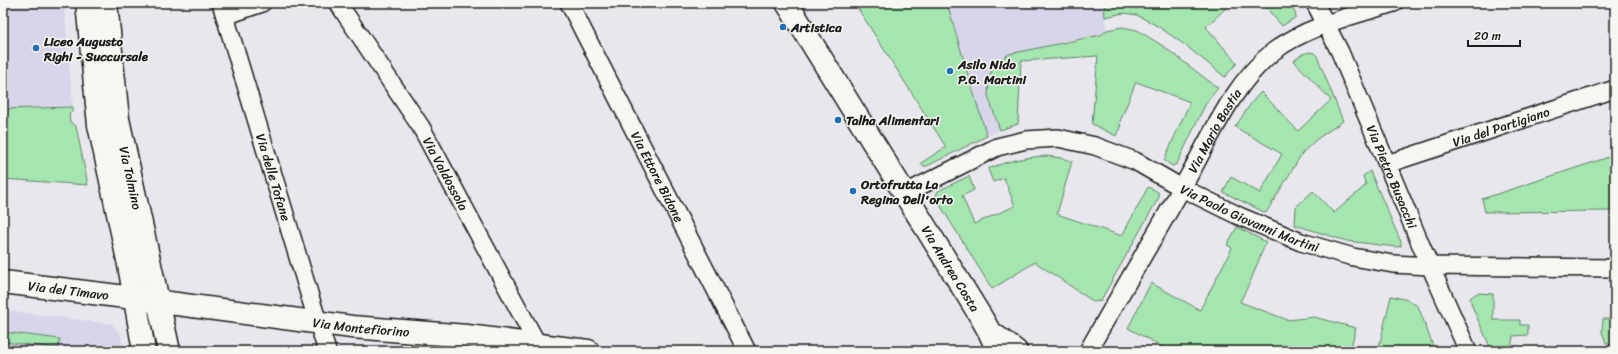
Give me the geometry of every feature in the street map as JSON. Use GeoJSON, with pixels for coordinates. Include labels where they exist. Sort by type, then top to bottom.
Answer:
{"type":"FeatureCollection","features":[{"type":"Feature","properties":{"kind":"main road","name":"Via Tolmino"},"geometry":{"type":"LineString","coordinates":[[87,3],[98,119],[126,251],[144,351]]}},
{"type":"Feature","properties":{"kind":"main road","name":"Via Tolmino"},"geometry":{"type":"LineString","coordinates":[[106,3],[114,92],[118,119],[169,351]]}},
{"type":"Feature","properties":{"kind":"main road","name":"Via Andrea Costa"},"geometry":{"type":"LineString","coordinates":[[787,3],[906,193],[989,330],[998,351]]}},
{"type":"Feature","properties":{"kind":"main road","name":"Via del Timavo"},"geometry":{"type":"LineString","coordinates":[[3,282],[134,298]]}},
{"type":"Feature","properties":{"kind":"main road","name":"Via Montefiorino"},"geometry":{"type":"LineString","coordinates":[[134,298],[318,322],[539,348],[588,351]]}},
{"type":"Feature","properties":{"kind":"main road","name":"Via Andrea Costa"},"geometry":{"type":"LineString","coordinates":[[989,330],[1016,351]]}},
{"type":"Feature","properties":{"kind":"street"},"geometry":{"type":"LineString","coordinates":[[223,10],[262,3]]}},
{"type":"Feature","properties":{"kind":"street","name":"Via Valdossola"},"geometry":{"type":"LineString","coordinates":[[338,3],[421,127],[539,348]]}},
{"type":"Feature","properties":{"kind":"street","name":"Via Ettore Bidone"},"geometry":{"type":"LineString","coordinates":[[568,3],[747,351]]}},
{"type":"Feature","properties":{"kind":"street","name":"Via Pietro Busacchi"},"geometry":{"type":"LineString","coordinates":[[1315,3],[1340,52],[1430,266],[1468,351]]}},
{"type":"Feature","properties":{"kind":"street","name":"Via Mario Bastia"},"geometry":{"type":"LineString","coordinates":[[1088,351],[1216,126],[1240,88],[1257,66],[1274,51],[1326,24],[1394,3]]}},
{"type":"Feature","properties":{"kind":"street","name":"Via delle Tofane"},"geometry":{"type":"LineString","coordinates":[[223,10],[327,351]]}},
{"type":"Feature","properties":{"kind":"street","name":"Via del Partigiano"},"geometry":{"type":"LineString","coordinates":[[1387,164],[1615,89]]}},
{"type":"Feature","properties":{"kind":"street","name":"Via Paolo Giovanni Martini"},"geometry":{"type":"LineString","coordinates":[[906,193],[997,147],[1026,140],[1052,138],[1072,140],[1095,146],[1135,161],[1182,188],[1240,216],[1301,242],[1353,257],[1393,264],[1430,266],[1615,268]]}},
{"type":"Feature","properties":{"kind":"shaded area","name":"Liceo Augusto Righi - Succursale"},"geometry":{"type":"Polygon","coordinates":[[[3,3],[64,3],[73,107],[3,109],[3,3]]]}},
{"type":"Feature","properties":{"kind":"shaded area","name":"Asilo Nido P.G. Martini"},"geometry":{"type":"Polygon","coordinates":[[[866,3],[1104,3],[1107,30],[1102,35],[1009,54],[988,96],[1000,130],[959,149],[866,3]]]}},
{"type":"Feature","properties":{"kind":"shaded area"},"geometry":{"type":"Polygon","coordinates":[[[3,310],[112,324],[120,333],[125,351],[3,351],[3,310]]]}},
{"type":"Feature","properties":{"kind":"green space"},"geometry":{"type":"Polygon","coordinates":[[[864,3],[947,3],[987,136],[927,166],[923,166],[921,163],[946,147],[857,7],[864,3]]]}},
{"type":"Feature","properties":{"kind":"green space"},"geometry":{"type":"Polygon","coordinates":[[[1104,3],[1231,3],[1206,27],[1237,63],[1225,77],[1185,45],[1159,27],[1137,15],[1124,13],[1105,17],[1104,3]]]}},
{"type":"Feature","properties":{"kind":"green space"},"geometry":{"type":"Polygon","coordinates":[[[1262,3],[1290,3],[1296,17],[1282,26],[1262,3]]]}},
{"type":"Feature","properties":{"kind":"green space"},"geometry":{"type":"Polygon","coordinates":[[[1122,27],[1137,30],[1163,46],[1218,88],[1206,103],[1177,164],[1172,166],[1164,160],[1190,102],[1136,82],[1119,124],[1121,125],[1116,136],[1092,124],[1098,56],[1021,61],[1018,124],[1000,130],[988,96],[989,78],[994,64],[1009,54],[1101,35],[1107,30],[1122,27]]]}},
{"type":"Feature","properties":{"kind":"green space"},"geometry":{"type":"Polygon","coordinates":[[[1310,52],[1317,56],[1343,121],[1317,139],[1303,152],[1266,213],[1223,192],[1231,177],[1260,193],[1282,154],[1235,127],[1252,102],[1261,92],[1298,131],[1331,100],[1294,61],[1302,54],[1310,52]]]}},
{"type":"Feature","properties":{"kind":"green space"},"geometry":{"type":"Polygon","coordinates":[[[73,107],[73,111],[69,114],[70,122],[76,126],[88,185],[3,179],[3,109],[73,107]]]}},
{"type":"Feature","properties":{"kind":"green space"},"geometry":{"type":"Polygon","coordinates":[[[1615,155],[1615,211],[1485,212],[1482,199],[1615,155]]]}},
{"type":"Feature","properties":{"kind":"green space"},"geometry":{"type":"Polygon","coordinates":[[[1046,156],[1072,161],[1057,214],[1122,236],[1148,187],[1158,192],[1159,197],[1101,300],[1094,302],[1035,262],[992,289],[935,197],[938,191],[969,176],[974,190],[962,196],[974,224],[1015,206],[1004,178],[993,182],[988,169],[1016,160],[1046,156]]]}},
{"type":"Feature","properties":{"kind":"green space"},"geometry":{"type":"Polygon","coordinates":[[[1370,171],[1401,242],[1401,246],[1396,247],[1347,241],[1295,225],[1296,207],[1313,191],[1334,213],[1366,185],[1363,176],[1370,171]]]}},
{"type":"Feature","properties":{"kind":"green space"},"geometry":{"type":"Polygon","coordinates":[[[1237,227],[1266,242],[1250,282],[1240,302],[1288,320],[1314,317],[1356,328],[1351,347],[1373,351],[1170,351],[1128,328],[1151,283],[1200,310],[1232,248],[1227,245],[1237,227]]]}},
{"type":"Feature","properties":{"kind":"green space"},"geometry":{"type":"Polygon","coordinates":[[[1477,293],[1493,294],[1493,320],[1520,320],[1520,325],[1528,325],[1528,335],[1513,336],[1511,349],[1490,347],[1470,298],[1477,293]]]}},
{"type":"Feature","properties":{"kind":"green space"},"geometry":{"type":"Polygon","coordinates":[[[1613,294],[1615,294],[1615,346],[1606,343],[1602,332],[1603,319],[1613,319],[1613,294]]]}},
{"type":"Feature","properties":{"kind":"green space"},"geometry":{"type":"Polygon","coordinates":[[[1391,296],[1408,300],[1418,306],[1435,351],[1378,351],[1391,296]]]}},
{"type":"Feature","properties":{"kind":"green space"},"geometry":{"type":"Polygon","coordinates":[[[3,332],[60,339],[58,348],[3,342],[3,332]]]}},
{"type":"Feature","properties":{"kind":"green space"},"geometry":{"type":"Polygon","coordinates":[[[1442,348],[1443,351],[1435,351],[1442,348]]]}},
{"type":"Feature","properties":{"kind":"place","name":"Artistica"},"geometry":{"type":"Point","coordinates":[783,27]}},
{"type":"Feature","properties":{"kind":"place","name":"Liceo Augusto Righi - Succursale"},"geometry":{"type":"Point","coordinates":[36,48]}},
{"type":"Feature","properties":{"kind":"place","name":"Asilo Nido P.G. Martini"},"geometry":{"type":"Point","coordinates":[950,71]}},
{"type":"Feature","properties":{"kind":"place","name":"Talha Alimentari"},"geometry":{"type":"Point","coordinates":[838,120]}},
{"type":"Feature","properties":{"kind":"place","name":"Ortofrutta La Regina Dell'orto"},"geometry":{"type":"Point","coordinates":[853,191]}}]}
